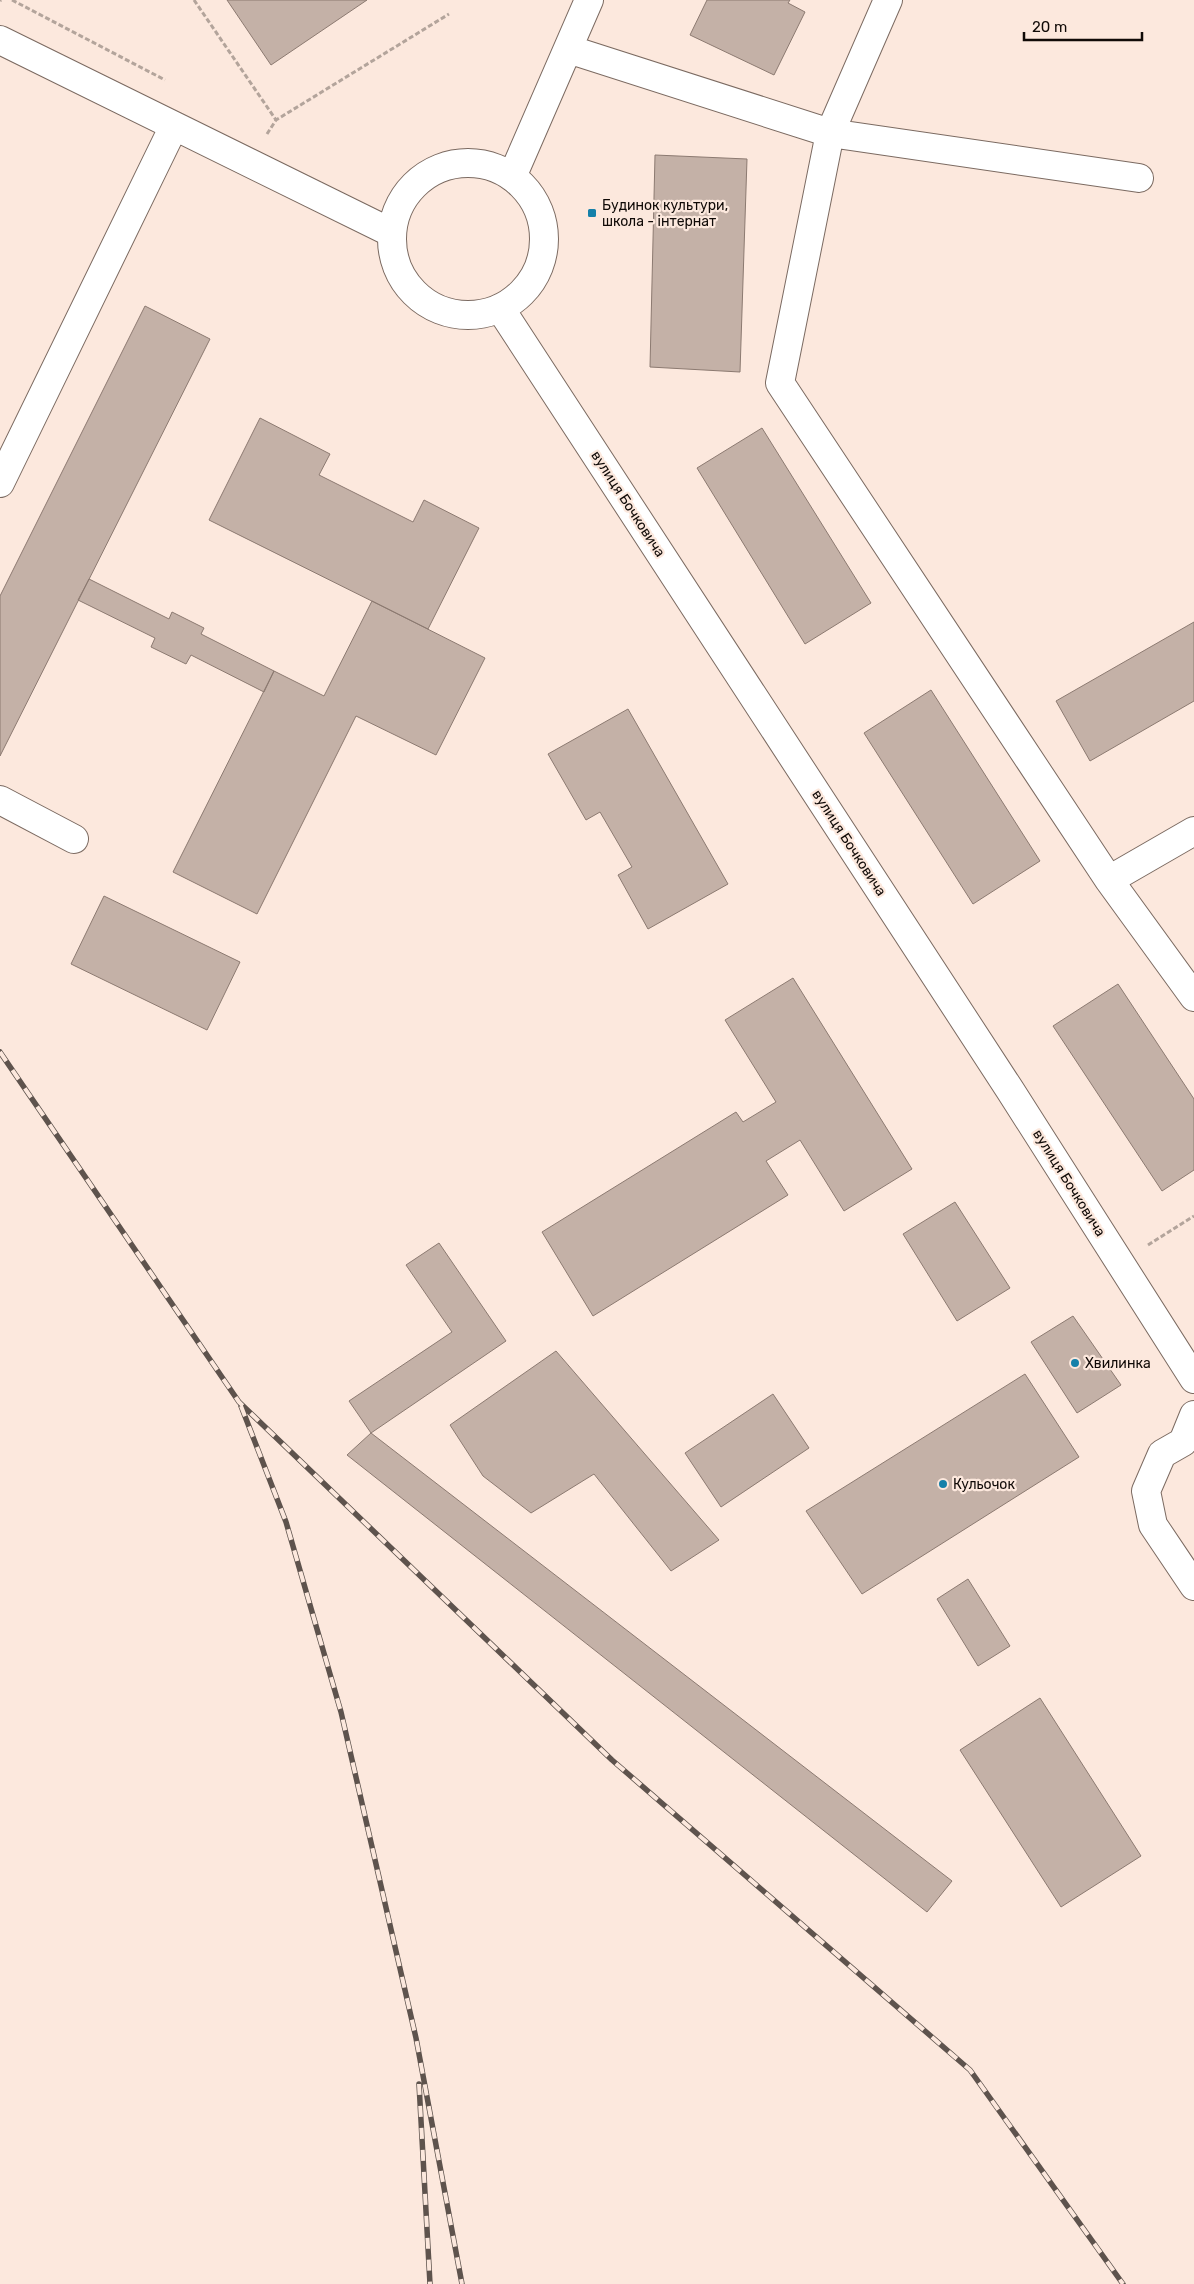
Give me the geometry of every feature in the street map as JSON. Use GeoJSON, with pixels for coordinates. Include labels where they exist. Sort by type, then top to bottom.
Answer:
{"type":"FeatureCollection","features":[{"type":"Feature","properties":{"kind":"street"},"geometry":{"type":"LineString","coordinates":[[512,177],[589,0]]}},
{"type":"Feature","properties":{"kind":"street"},"geometry":{"type":"LineString","coordinates":[[888,0],[830,133],[780,383],[1109,880],[1194,997]]}},
{"type":"Feature","properties":{"kind":"street"},"geometry":{"type":"LineString","coordinates":[[0,40],[392,233]]}},
{"type":"Feature","properties":{"kind":"street"},"geometry":{"type":"LineString","coordinates":[[568,49],[830,133],[1139,178]]}},
{"type":"Feature","properties":{"kind":"street"},"geometry":{"type":"LineString","coordinates":[[0,483],[174,126]]}},
{"type":"Feature","properties":{"kind":"street"},"geometry":{"type":"LineString","coordinates":[[470,163],[492,167],[512,177],[529,193],[540,212],[545,235],[542,257],[534,278],[520,296],[500,308],[475,315],[448,313],[425,301],[406,283],[394,259],[392,233],[398,211],[409,191],[426,176],[447,166],[470,163]]}},
{"type":"Feature","properties":{"kind":"street","name":"вулиця Бочковича"},"geometry":{"type":"LineString","coordinates":[[500,308],[1005,1082],[1191,1375]]}},
{"type":"Feature","properties":{"kind":"street"},"geometry":{"type":"LineString","coordinates":[[0,800],[74,839]]}},
{"type":"Feature","properties":{"kind":"street"},"geometry":{"type":"LineString","coordinates":[[1109,880],[1194,831]]}},
{"type":"Feature","properties":{"kind":"street"},"geometry":{"type":"LineString","coordinates":[[1191,1375],[1194,1411]]}},
{"type":"Feature","properties":{"kind":"street"},"geometry":{"type":"LineString","coordinates":[[1194,1415],[1184,1442],[1162,1454],[1146,1491],[1153,1525],[1194,1586]]}},
{"type":"Feature","properties":{"kind":"path"},"geometry":{"type":"LineString","coordinates":[[12,0],[170,83]]}},
{"type":"Feature","properties":{"kind":"path"},"geometry":{"type":"LineString","coordinates":[[194,0],[276,120],[449,14]]}},
{"type":"Feature","properties":{"kind":"path"},"geometry":{"type":"LineString","coordinates":[[259,129],[268,133]]}},
{"type":"Feature","properties":{"kind":"path"},"geometry":{"type":"LineString","coordinates":[[1120,1263],[1194,1216]]}},
{"type":"Feature","properties":{"kind":"building"},"geometry":{"type":"Polygon","coordinates":[[[227,0],[367,0],[271,65],[227,0]]]}},
{"type":"Feature","properties":{"kind":"building"},"geometry":{"type":"Polygon","coordinates":[[[707,0],[790,0],[788,3],[805,12],[774,75],[690,35],[707,0]]]}},
{"type":"Feature","properties":{"kind":"building"},"geometry":{"type":"Polygon","coordinates":[[[655,155],[747,159],[740,372],[650,367],[655,155]]]}},
{"type":"Feature","properties":{"kind":"building"},"geometry":{"type":"Polygon","coordinates":[[[145,306],[210,339],[0,756],[0,596],[145,306]]]}},
{"type":"Feature","properties":{"kind":"building"},"geometry":{"type":"Polygon","coordinates":[[[260,418],[330,454],[319,475],[413,522],[424,500],[479,528],[428,629],[209,520],[260,418]]]}},
{"type":"Feature","properties":{"kind":"building"},"geometry":{"type":"Polygon","coordinates":[[[762,428],[871,603],[805,644],[697,468],[762,428]]]}},
{"type":"Feature","properties":{"kind":"building"},"geometry":{"type":"Polygon","coordinates":[[[89,579],[169,619],[172,612],[204,628],[201,634],[274,671],[264,692],[191,655],[186,664],[151,647],[155,638],[78,600],[89,579]]]}},
{"type":"Feature","properties":{"kind":"building"},"geometry":{"type":"Polygon","coordinates":[[[372,601],[485,658],[436,755],[356,716],[257,914],[173,872],[274,671],[324,696],[372,601]]]}},
{"type":"Feature","properties":{"kind":"building"},"geometry":{"type":"Polygon","coordinates":[[[1194,622],[1194,701],[1090,761],[1056,701],[1194,622]]]}},
{"type":"Feature","properties":{"kind":"building"},"geometry":{"type":"Polygon","coordinates":[[[931,690],[1040,861],[973,904],[864,733],[931,690]]]}},
{"type":"Feature","properties":{"kind":"building"},"geometry":{"type":"Polygon","coordinates":[[[628,709],[728,884],[648,929],[618,875],[632,867],[600,812],[586,820],[548,754],[628,709]]]}},
{"type":"Feature","properties":{"kind":"building"},"geometry":{"type":"Polygon","coordinates":[[[104,896],[240,962],[207,1030],[71,964],[104,896]]]}},
{"type":"Feature","properties":{"kind":"building"},"geometry":{"type":"Polygon","coordinates":[[[793,978],[912,1169],[844,1211],[800,1140],[766,1161],[788,1195],[593,1316],[542,1232],[736,1112],[743,1122],[776,1102],[725,1020],[793,978]]]}},
{"type":"Feature","properties":{"kind":"building"},"geometry":{"type":"Polygon","coordinates":[[[1118,984],[1194,1099],[1194,1170],[1162,1191],[1053,1026],[1118,984]]]}},
{"type":"Feature","properties":{"kind":"building"},"geometry":{"type":"Polygon","coordinates":[[[955,1202],[1010,1288],[957,1321],[903,1234],[955,1202]]]}},
{"type":"Feature","properties":{"kind":"building"},"geometry":{"type":"Polygon","coordinates":[[[439,1243],[506,1341],[371,1433],[349,1401],[452,1332],[406,1265],[439,1243]]]}},
{"type":"Feature","properties":{"kind":"building","name":"Хвилинка"},"geometry":{"type":"Polygon","coordinates":[[[1073,1316],[1121,1385],[1077,1413],[1031,1342],[1073,1316]]]}},
{"type":"Feature","properties":{"kind":"building"},"geometry":{"type":"Polygon","coordinates":[[[556,1351],[719,1540],[671,1571],[594,1474],[531,1513],[483,1476],[450,1425],[556,1351]]]}},
{"type":"Feature","properties":{"kind":"building","name":"Кульочок"},"geometry":{"type":"Polygon","coordinates":[[[1025,1374],[1079,1457],[862,1594],[806,1511],[1025,1374]]]}},
{"type":"Feature","properties":{"kind":"building"},"geometry":{"type":"Polygon","coordinates":[[[773,1394],[809,1448],[721,1507],[685,1453],[773,1394]]]}},
{"type":"Feature","properties":{"kind":"building"},"geometry":{"type":"Polygon","coordinates":[[[371,1433],[952,1881],[927,1912],[347,1455],[371,1433]]]}},
{"type":"Feature","properties":{"kind":"building"},"geometry":{"type":"Polygon","coordinates":[[[968,1579],[1010,1646],[978,1666],[937,1599],[968,1579]]]}},
{"type":"Feature","properties":{"kind":"building"},"geometry":{"type":"Polygon","coordinates":[[[1040,1698],[1141,1856],[1061,1907],[960,1750],[1040,1698]]]}},
{"type":"Feature","properties":{"kind":"railway"},"geometry":{"type":"LineString","coordinates":[[0,1052],[239,1402],[612,1760],[970,2070],[1123,2284]]}},
{"type":"Feature","properties":{"kind":"railway"},"geometry":{"type":"LineString","coordinates":[[241,1406],[286,1522],[341,1712],[416,2038],[462,2284]]}},
{"type":"Feature","properties":{"kind":"railway"},"geometry":{"type":"LineString","coordinates":[[419,2084],[430,2284]]}},
{"type":"Feature","properties":{"kind":"place","name":"Будинок культури, школа - інтернат"},"geometry":{"type":"Point","coordinates":[592,213]}},
{"type":"Feature","properties":{"kind":"place","name":"Хвилинка"},"geometry":{"type":"Point","coordinates":[1075,1363]}},
{"type":"Feature","properties":{"kind":"place","name":"Кульочок"},"geometry":{"type":"Point","coordinates":[943,1484]}}]}
